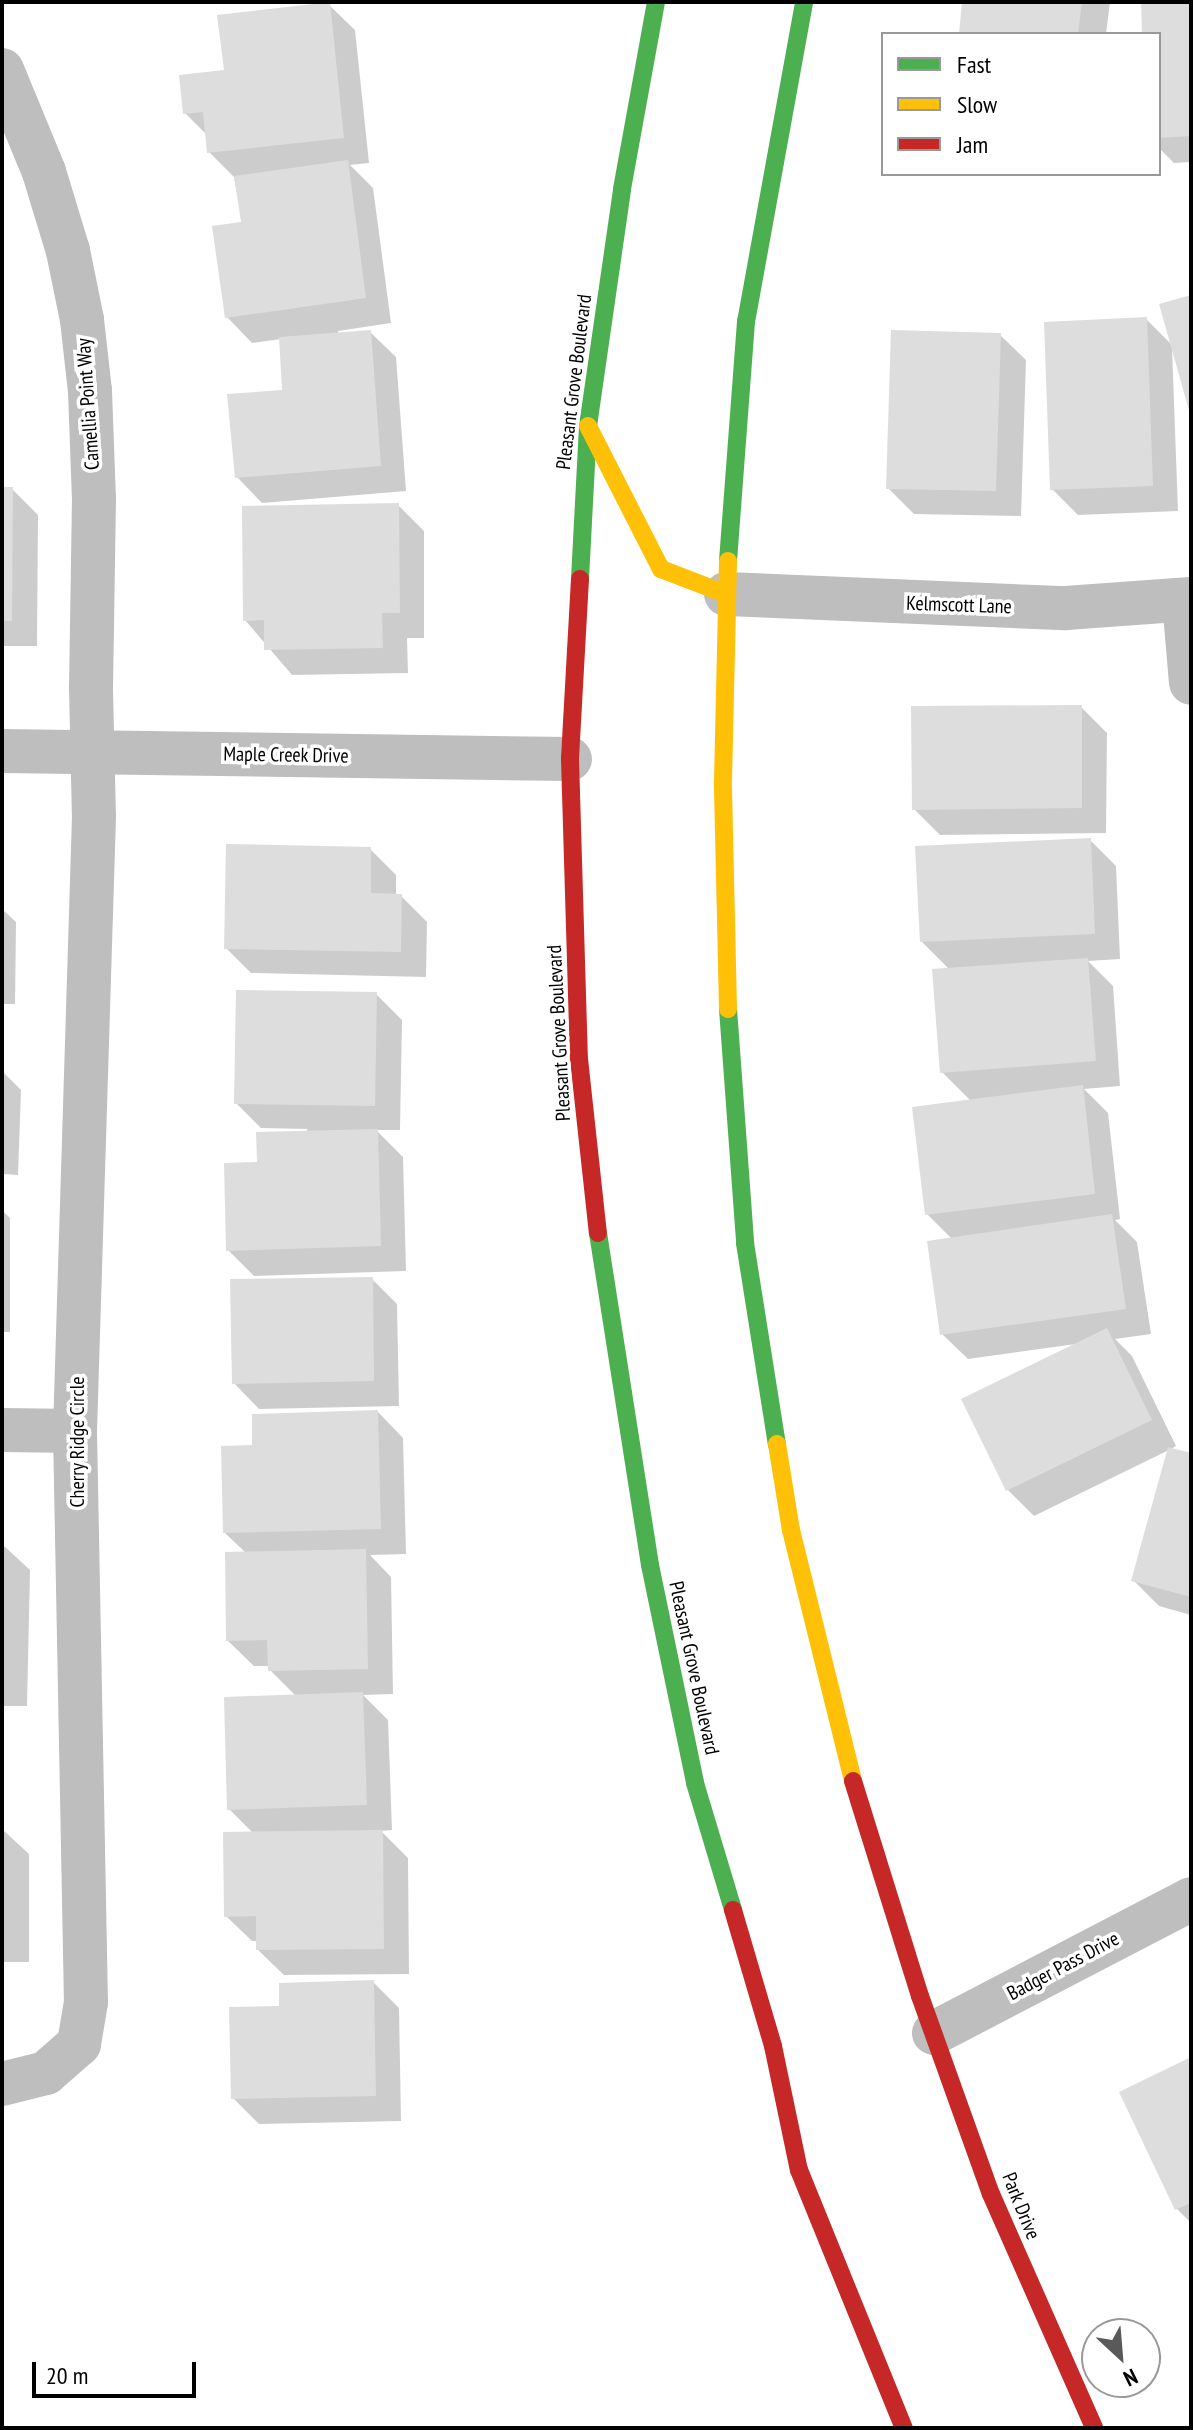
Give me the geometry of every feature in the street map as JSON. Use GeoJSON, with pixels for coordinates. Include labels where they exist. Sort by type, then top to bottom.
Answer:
{"type":"FeatureCollection","features":[{"type":"Feature","properties":{"kind":"main road","name":"Pleasant Grove Boulevard"},"geometry":{"type":"LineString","coordinates":[[656,2],[622,189],[588,426],[570,759],[579,1059],[602,1271],[650,1565],[695,1783],[773,2046],[799,2170],[904,2428]]}},
{"type":"Feature","properties":{"kind":"main road"},"geometry":{"type":"LineString","coordinates":[[804,2],[746,322],[726,594],[723,781],[729,1033],[745,1243],[791,1530],[840,1741],[927,2014]]}},
{"type":"Feature","properties":{"kind":"main road"},"geometry":{"type":"LineString","coordinates":[[588,426],[661,569],[726,594]]}},
{"type":"Feature","properties":{"kind":"main road","name":"Park Drive"},"geometry":{"type":"LineString","coordinates":[[927,2014],[991,2194],[1094,2428]]}},
{"type":"Feature","properties":{"kind":"street","name":"Camellia Point Way"},"geometry":{"type":"LineString","coordinates":[[2,70],[44,172],[68,251],[82,320],[90,391],[94,498],[93,751]]}},
{"type":"Feature","properties":{"kind":"street","name":"Kelmscott Lane"},"geometry":{"type":"LineString","coordinates":[[726,594],[1066,608],[1187,600]]}},
{"type":"Feature","properties":{"kind":"street"},"geometry":{"type":"LineString","coordinates":[[1187,600],[1191,683]]}},
{"type":"Feature","properties":{"kind":"street","name":"Maple Creek Drive"},"geometry":{"type":"LineString","coordinates":[[2,751],[570,759]]}},
{"type":"Feature","properties":{"kind":"street","name":"Cherry Ridge Circle"},"geometry":{"type":"LineString","coordinates":[[2,2084],[46,2073],[79,2044],[86,2002],[75,1431],[93,847],[93,751]]}},
{"type":"Feature","properties":{"kind":"street"},"geometry":{"type":"LineString","coordinates":[[2,1430],[75,1431]]}},
{"type":"Feature","properties":{"kind":"street","name":"Badger Pass Drive"},"geometry":{"type":"LineString","coordinates":[[927,2014],[1191,1899]]}},
{"type":"Feature","properties":{"kind":"building"},"geometry":{"type":"Polygon","coordinates":[[[330,2],[344,138],[207,153],[203,112],[183,114],[179,75],[224,70],[217,15],[330,2]]]}},
{"type":"Feature","properties":{"kind":"building"},"geometry":{"type":"Polygon","coordinates":[[[962,2],[1082,2],[1078,32],[959,32],[962,2]]]}},
{"type":"Feature","properties":{"kind":"building"},"geometry":{"type":"Polygon","coordinates":[[[1141,2],[1191,2],[1191,136],[1161,138],[1161,32],[1142,32],[1141,2]]]}},
{"type":"Feature","properties":{"kind":"building"},"geometry":{"type":"Polygon","coordinates":[[[348,160],[366,298],[225,318],[212,226],[241,222],[234,176],[348,160]]]}},
{"type":"Feature","properties":{"kind":"building"},"geometry":{"type":"Polygon","coordinates":[[[1191,295],[1191,414],[1190,414],[1159,304],[1191,295]]]}},
{"type":"Feature","properties":{"kind":"building"},"geometry":{"type":"Polygon","coordinates":[[[1147,317],[1153,486],[1050,490],[1044,322],[1147,317]]]}},
{"type":"Feature","properties":{"kind":"building"},"geometry":{"type":"Polygon","coordinates":[[[371,330],[381,466],[235,478],[227,394],[282,390],[279,337],[371,330]]]}},
{"type":"Feature","properties":{"kind":"building"},"geometry":{"type":"Polygon","coordinates":[[[891,330],[1001,333],[996,491],[886,489],[891,330]]]}},
{"type":"Feature","properties":{"kind":"building"},"geometry":{"type":"Polygon","coordinates":[[[2,487],[13,487],[12,621],[2,621],[2,487]]]}},
{"type":"Feature","properties":{"kind":"building"},"geometry":{"type":"Polygon","coordinates":[[[399,503],[400,613],[382,613],[383,648],[264,650],[264,620],[243,621],[242,506],[399,503]]]}},
{"type":"Feature","properties":{"kind":"building"},"geometry":{"type":"Polygon","coordinates":[[[1082,705],[1082,808],[912,810],[911,706],[1082,705]]]}},
{"type":"Feature","properties":{"kind":"building"},"geometry":{"type":"Polygon","coordinates":[[[1091,838],[1095,934],[920,942],[915,846],[1091,838]]]}},
{"type":"Feature","properties":{"kind":"building"},"geometry":{"type":"Polygon","coordinates":[[[226,844],[371,847],[371,893],[402,894],[401,952],[224,949],[226,844]]]}},
{"type":"Feature","properties":{"kind":"building"},"geometry":{"type":"Polygon","coordinates":[[[1088,958],[1096,1061],[940,1073],[932,969],[1088,958]]]}},
{"type":"Feature","properties":{"kind":"building"},"geometry":{"type":"Polygon","coordinates":[[[236,990],[377,992],[375,1106],[234,1104],[236,990]]]}},
{"type":"Feature","properties":{"kind":"building"},"geometry":{"type":"Polygon","coordinates":[[[1083,1085],[1095,1194],[925,1215],[912,1107],[1083,1085]]]}},
{"type":"Feature","properties":{"kind":"building"},"geometry":{"type":"Polygon","coordinates":[[[378,1129],[381,1246],[226,1251],[224,1163],[257,1162],[256,1132],[378,1129]]]}},
{"type":"Feature","properties":{"kind":"building"},"geometry":{"type":"Polygon","coordinates":[[[1112,1214],[1126,1309],[940,1335],[927,1241],[1112,1214]]]}},
{"type":"Feature","properties":{"kind":"building"},"geometry":{"type":"Polygon","coordinates":[[[373,1277],[374,1381],[232,1384],[230,1279],[373,1277]]]}},
{"type":"Feature","properties":{"kind":"building"},"geometry":{"type":"Polygon","coordinates":[[[1107,1328],[1152,1420],[1006,1491],[961,1399],[1107,1328]]]}},
{"type":"Feature","properties":{"kind":"building"},"geometry":{"type":"Polygon","coordinates":[[[378,1410],[381,1529],[223,1533],[221,1446],[252,1445],[252,1414],[378,1410]]]}},
{"type":"Feature","properties":{"kind":"building"},"geometry":{"type":"Polygon","coordinates":[[[1168,1447],[1191,1453],[1191,1597],[1131,1581],[1168,1447]]]}},
{"type":"Feature","properties":{"kind":"building"},"geometry":{"type":"Polygon","coordinates":[[[366,1549],[368,1669],[268,1671],[267,1640],[226,1641],[225,1552],[366,1549]]]}},
{"type":"Feature","properties":{"kind":"building"},"geometry":{"type":"Polygon","coordinates":[[[363,1692],[367,1805],[227,1810],[224,1697],[363,1692]]]}},
{"type":"Feature","properties":{"kind":"building"},"geometry":{"type":"Polygon","coordinates":[[[383,1830],[384,1949],[256,1950],[256,1916],[224,1917],[223,1832],[383,1830]]]}},
{"type":"Feature","properties":{"kind":"building"},"geometry":{"type":"Polygon","coordinates":[[[374,1980],[376,2096],[231,2099],[229,2007],[279,2006],[279,1983],[374,1980]]]}},
{"type":"Feature","properties":{"kind":"building"},"geometry":{"type":"Polygon","coordinates":[[[1191,2057],[1191,2203],[1175,2210],[1119,2092],[1191,2057]]]}},
{"type":"Feature","properties":{"kind":"traffic: fast"},"geometry":{"type":"LineString","coordinates":[[580,579],[588,426],[622,189],[656,2]]}},
{"type":"Feature","properties":{"kind":"traffic: fast"},"geometry":{"type":"LineString","coordinates":[[728,561],[746,322],[804,2]]}},
{"type":"Feature","properties":{"kind":"traffic: fast"},"geometry":{"type":"LineString","coordinates":[[728,1009],[745,1243],[777,1444]]}},
{"type":"Feature","properties":{"kind":"traffic: fast"},"geometry":{"type":"LineString","coordinates":[[598,1233],[650,1565],[695,1783],[733,1910]]}},
{"type":"Feature","properties":{"kind":"traffic: slow"},"geometry":{"type":"LineString","coordinates":[[588,426],[661,569],[726,594]]}},
{"type":"Feature","properties":{"kind":"traffic: slow"},"geometry":{"type":"LineString","coordinates":[[728,561],[723,781],[728,1009]]}},
{"type":"Feature","properties":{"kind":"traffic: slow"},"geometry":{"type":"LineString","coordinates":[[777,1444],[791,1530],[853,1781]]}},
{"type":"Feature","properties":{"kind":"traffic: jam"},"geometry":{"type":"LineString","coordinates":[[580,579],[570,759],[579,1059],[598,1233]]}},
{"type":"Feature","properties":{"kind":"traffic: jam"},"geometry":{"type":"LineString","coordinates":[[853,1781],[920,1996],[991,2194],[1094,2428]]}},
{"type":"Feature","properties":{"kind":"traffic: jam"},"geometry":{"type":"LineString","coordinates":[[733,1910],[773,2046],[799,2170],[904,2428]]}}]}
